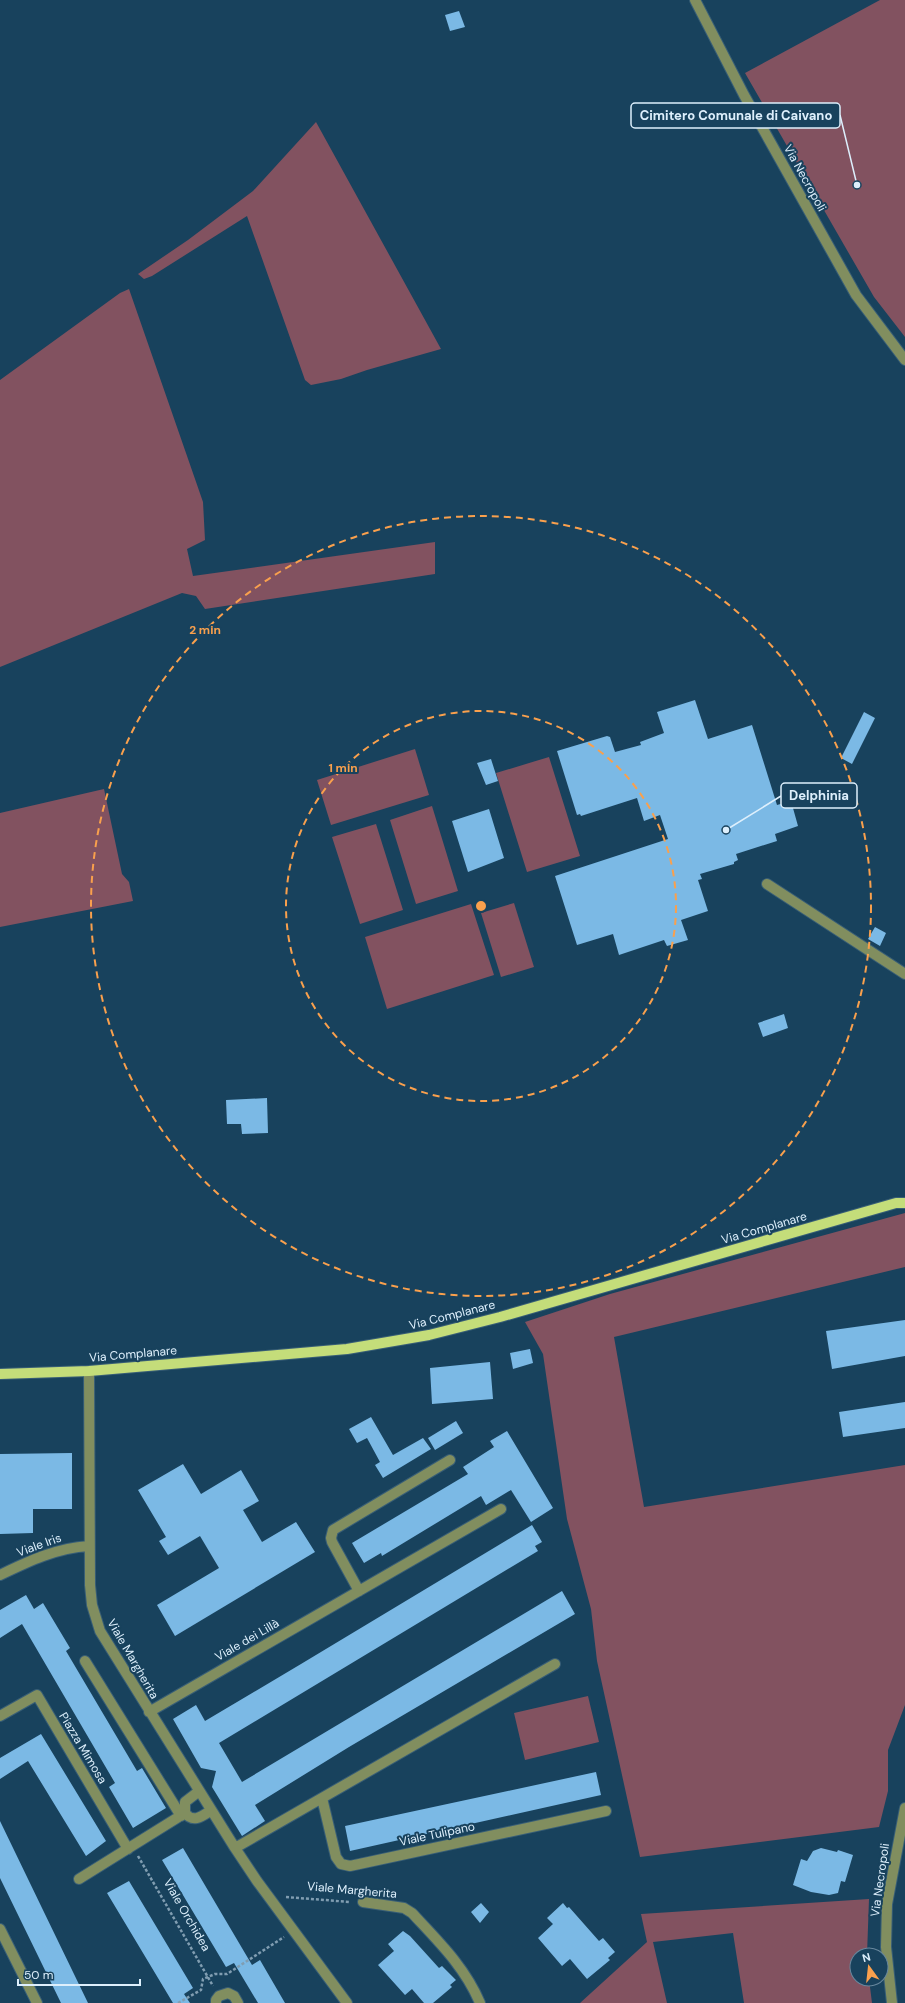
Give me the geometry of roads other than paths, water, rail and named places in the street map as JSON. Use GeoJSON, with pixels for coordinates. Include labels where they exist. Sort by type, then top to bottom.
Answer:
{"type":"FeatureCollection","features":[{"type":"Feature","properties":{"kind":"main road","name":"Via Complanare"},"geometry":{"type":"LineString","coordinates":[[0,1374],[90,1371],[347,1349],[429,1335],[500,1317],[901,1203],[905,1197]]}},
{"type":"Feature","properties":{"kind":"street","name":"Via Necropoli"},"geometry":{"type":"LineString","coordinates":[[696,0],[748,102],[856,295],[905,360]]}},
{"type":"Feature","properties":{"kind":"street"},"geometry":{"type":"LineString","coordinates":[[767,884],[905,974]]}},
{"type":"Feature","properties":{"kind":"street","name":"Viale Margherita"},"geometry":{"type":"LineString","coordinates":[[90,1371],[89,1546],[90,1585],[95,1619],[100,1631],[210,1811],[271,1900],[347,2003]]}},
{"type":"Feature","properties":{"kind":"street"},"geometry":{"type":"LineString","coordinates":[[359,1591],[332,1542],[331,1538],[334,1530],[450,1460]]}},
{"type":"Feature","properties":{"kind":"street","name":"Viale dei Lillà"},"geometry":{"type":"LineString","coordinates":[[149,1712],[501,1509]]}},
{"type":"Feature","properties":{"kind":"street","name":"Viale Iris"},"geometry":{"type":"LineString","coordinates":[[0,1576],[28,1561],[52,1552],[73,1547],[89,1546]]}},
{"type":"Feature","properties":{"kind":"street"},"geometry":{"type":"LineString","coordinates":[[85,1661],[183,1814],[195,1819],[210,1811]]}},
{"type":"Feature","properties":{"kind":"street"},"geometry":{"type":"LineString","coordinates":[[235,1848],[555,1664]]}},
{"type":"Feature","properties":{"kind":"street","name":"Piazza Mimosa"},"geometry":{"type":"LineString","coordinates":[[0,1716],[37,1695],[130,1848]]}},
{"type":"Feature","properties":{"kind":"street"},"geometry":{"type":"LineString","coordinates":[[79,1879],[183,1814],[185,1802],[198,1792]]}},
{"type":"Feature","properties":{"kind":"street","name":"Viale Tulipano"},"geometry":{"type":"LineString","coordinates":[[322,1798],[336,1857],[341,1864],[350,1866],[606,1811]]}},
{"type":"Feature","properties":{"kind":"street","name":"Via Necropoli"},"geometry":{"type":"LineString","coordinates":[[892,2003],[886,1947],[887,1904],[905,1808]]}},
{"type":"Feature","properties":{"kind":"street","name":"Viale Margherita"},"geometry":{"type":"LineString","coordinates":[[363,1902],[404,1908],[412,1913],[463,1972],[480,2003]]}},
{"type":"Feature","properties":{"kind":"street"},"geometry":{"type":"LineString","coordinates":[[0,1929],[37,2003]]}},
{"type":"Feature","properties":{"kind":"street"},"geometry":{"type":"LineString","coordinates":[[218,1999],[226,1993],[231,1994],[238,2003]]}},
{"type":"Feature","properties":{"kind":"place","name":"Cimitero Comunale di Caivano"},"geometry":{"type":"Point","coordinates":[857,185]}},
{"type":"Feature","properties":{"kind":"place","name":"Delphinia"},"geometry":{"type":"Point","coordinates":[726,830]}}]}
